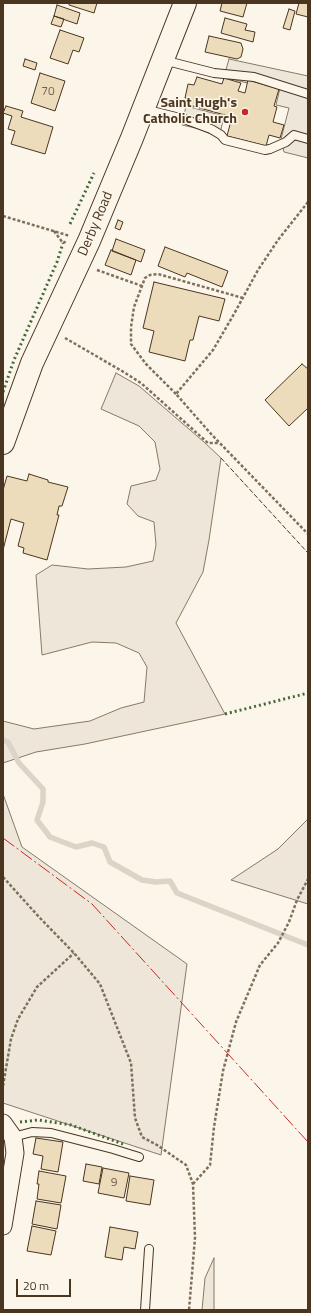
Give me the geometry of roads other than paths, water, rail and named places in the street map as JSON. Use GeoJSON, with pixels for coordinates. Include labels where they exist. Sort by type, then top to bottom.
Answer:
{"type":"FeatureCollection","features":[{"type":"Feature","properties":{"kind":"main road","name":"Derby Road"},"geometry":{"type":"LineString","coordinates":[[3,443],[32,363],[79,263],[143,108],[184,3]]}},
{"type":"Feature","properties":{"kind":"street"},"geometry":{"type":"LineString","coordinates":[[3,1123],[13,1137],[15,1153],[3,1226]]}},
{"type":"Feature","properties":{"kind":"lane"},"geometry":{"type":"LineString","coordinates":[[162,60],[214,73],[254,77],[308,94]]}},
{"type":"Feature","properties":{"kind":"lane"},"geometry":{"type":"LineString","coordinates":[[143,108],[184,119],[211,129],[221,135],[225,140],[265,150],[286,142],[294,135],[308,138]]}},
{"type":"Feature","properties":{"kind":"lane"},"geometry":{"type":"LineString","coordinates":[[13,1137],[32,1132],[51,1133],[139,1157]]}},
{"type":"Feature","properties":{"kind":"lane"},"geometry":{"type":"LineString","coordinates":[[145,1310],[149,1249]]}},
{"type":"Feature","properties":{"kind":"waterway"},"geometry":{"type":"LineString","coordinates":[[3,740],[8,742],[19,763],[43,789],[43,802],[37,820],[50,837],[76,847],[92,843],[104,847],[110,862],[142,880],[156,882],[170,881],[177,893],[308,945]]}},
{"type":"Feature","properties":{"kind":"place","name":"Saint Hugh's Catholic Church"},"geometry":{"type":"Point","coordinates":[245,112]}}]}
